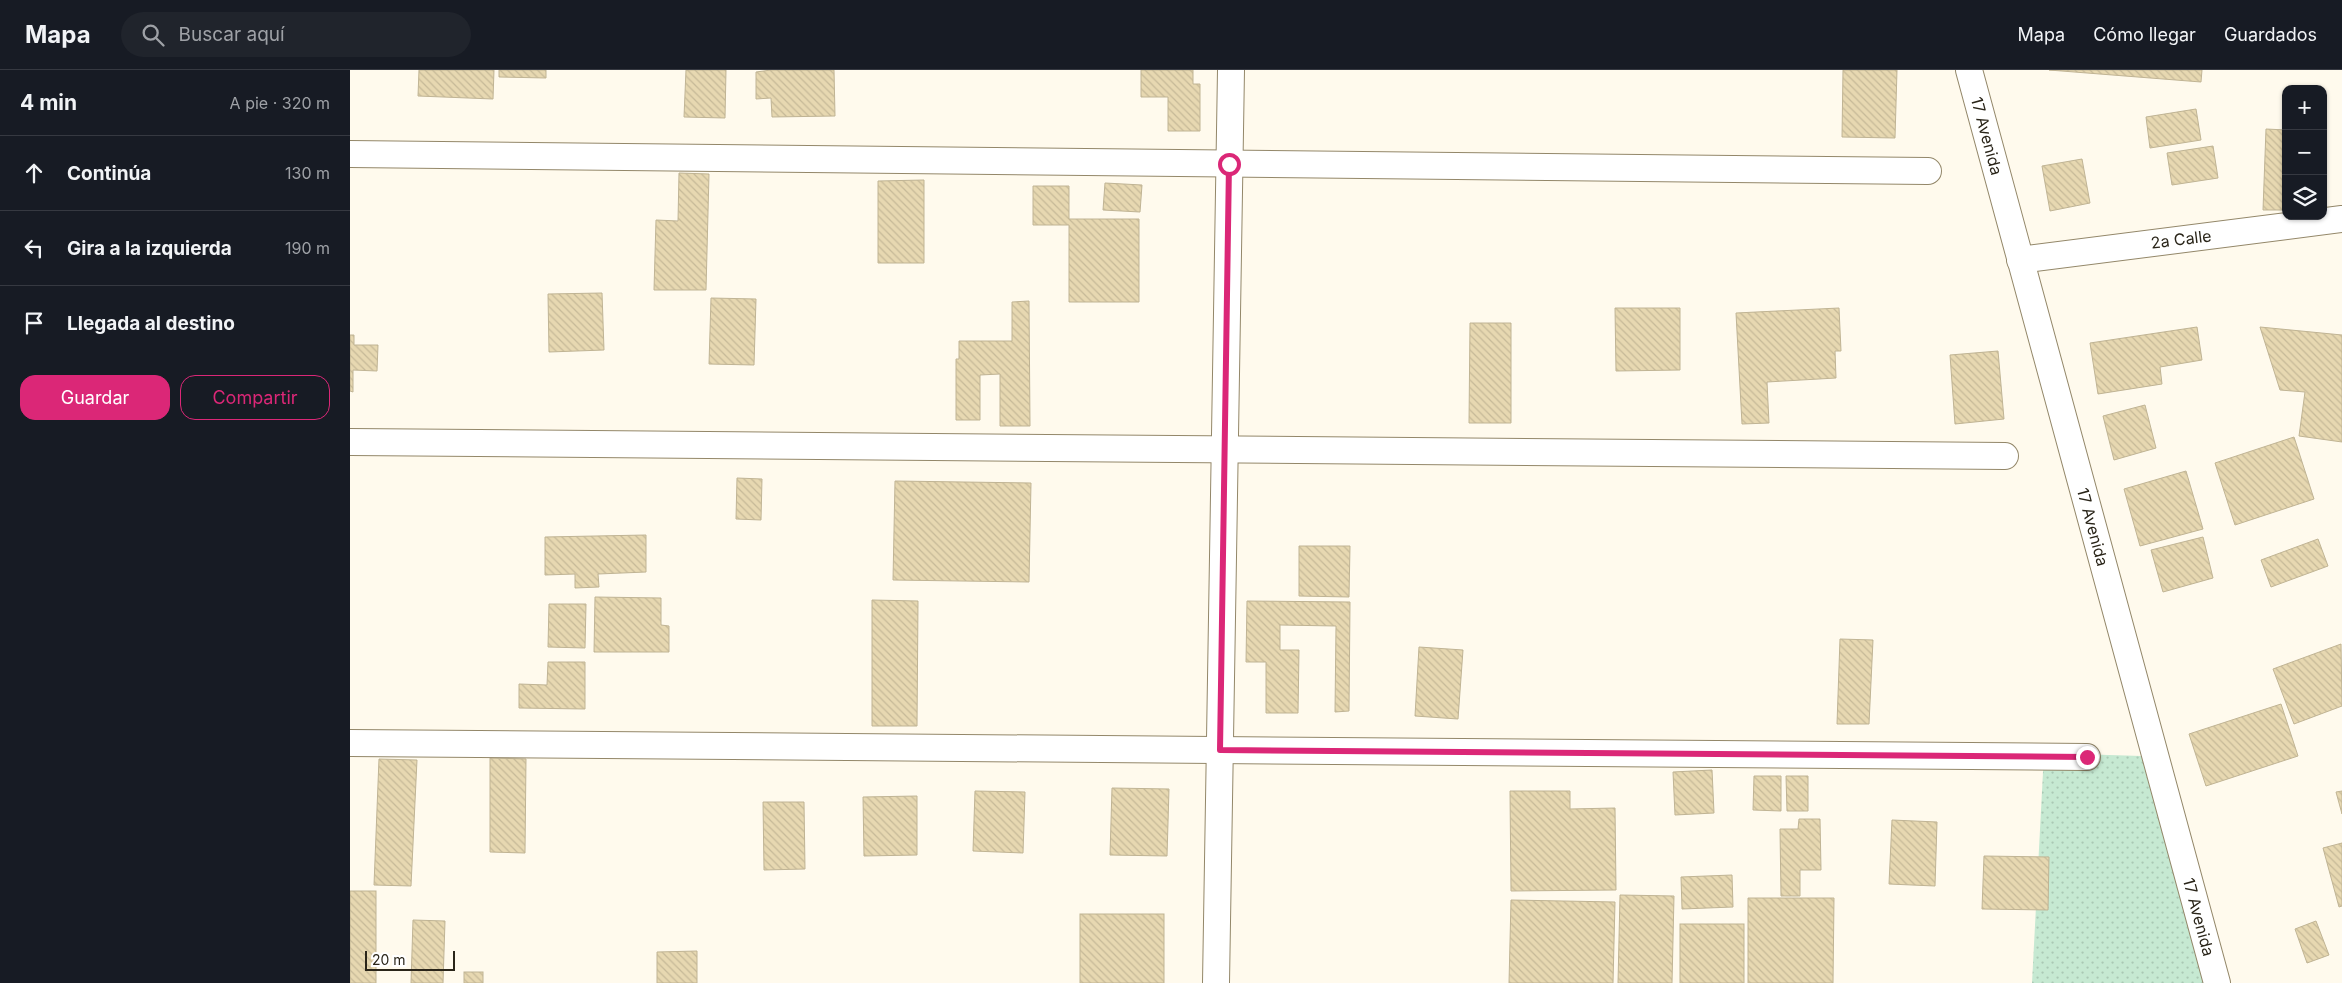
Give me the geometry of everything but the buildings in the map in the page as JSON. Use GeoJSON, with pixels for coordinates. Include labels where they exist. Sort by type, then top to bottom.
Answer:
{"type":"FeatureCollection","features":[{"type":"Feature","properties":{"kind":"street"},"geometry":{"type":"LineString","coordinates":[[1216,983],[1231,70]]}},
{"type":"Feature","properties":{"kind":"street","name":"17 Avenida"},"geometry":{"type":"LineString","coordinates":[[1969,70],[2217,983]]}},
{"type":"Feature","properties":{"kind":"street"},"geometry":{"type":"LineString","coordinates":[[350,154],[1928,172]]}},
{"type":"Feature","properties":{"kind":"street","name":"2a Calle"},"geometry":{"type":"LineString","coordinates":[[2020,260],[2342,219]]}},
{"type":"Feature","properties":{"kind":"street"},"geometry":{"type":"LineString","coordinates":[[350,442],[2006,456]]}},
{"type":"Feature","properties":{"kind":"street"},"geometry":{"type":"LineString","coordinates":[[350,743],[2087,757]]}},
{"type":"Feature","properties":{"kind":"green space"},"geometry":{"type":"Polygon","coordinates":[[[2044,753],[2142,756],[2209,983],[2032,983],[2044,753]]]}},
{"type":"Feature","properties":{"kind":"route"},"geometry":{"type":"LineString","coordinates":[[1229,164],[1220,750],[2087,757]]}}]}
